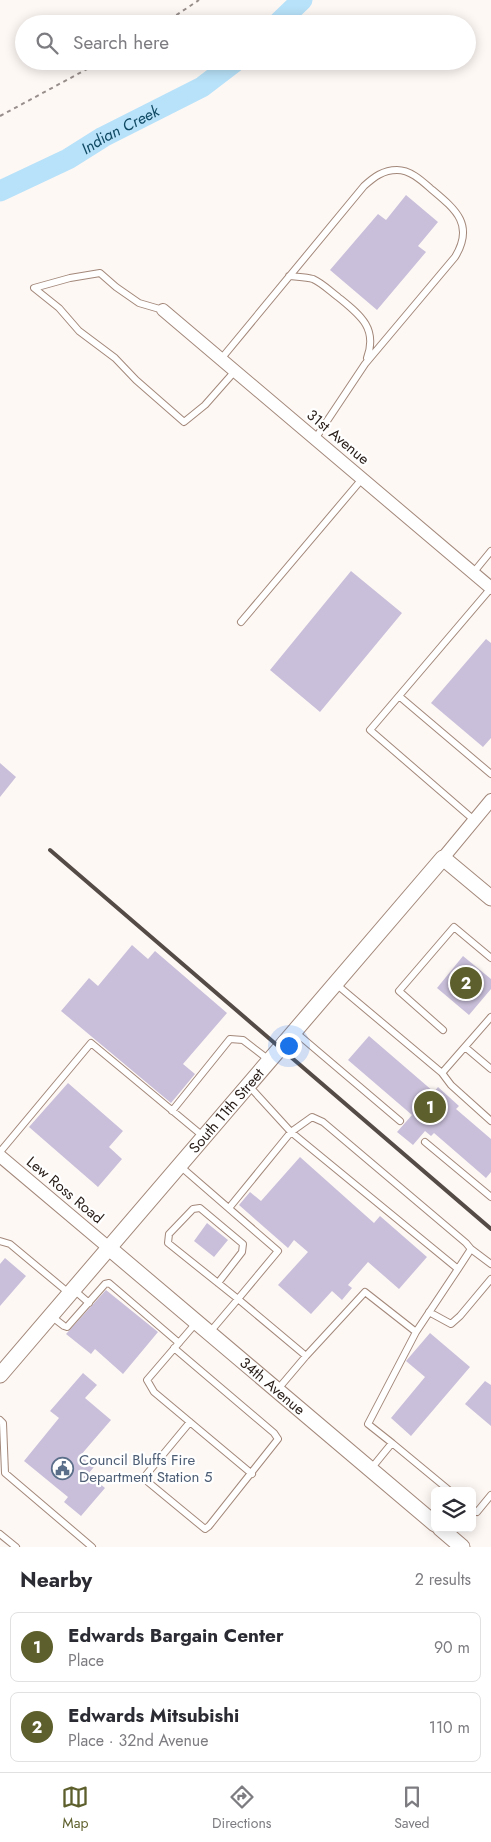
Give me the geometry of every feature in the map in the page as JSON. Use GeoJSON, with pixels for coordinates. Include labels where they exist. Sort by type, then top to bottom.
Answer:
{"type":"FeatureCollection","features":[{"type":"Feature","properties":{"kind":"street","name":"31st Avenue"},"geometry":{"type":"LineString","coordinates":[[163,310],[491,588]]}},
{"type":"Feature","properties":{"kind":"street","name":"South 11th Street"},"geometry":{"type":"LineString","coordinates":[[0,1375],[491,800]]}},
{"type":"Feature","properties":{"kind":"street"},"geometry":{"type":"LineString","coordinates":[[443,858],[491,898]]}},
{"type":"Feature","properties":{"kind":"street","name":"Lew Ross Road"},"geometry":{"type":"LineString","coordinates":[[0,1154],[109,1248]]}},
{"type":"Feature","properties":{"kind":"street","name":"34th Avenue"},"geometry":{"type":"LineString","coordinates":[[109,1248],[431,1521]]}},
{"type":"Feature","properties":{"kind":"street"},"geometry":{"type":"LineString","coordinates":[[445,1532],[462,1547]]}},
{"type":"Feature","properties":{"kind":"lane"},"geometry":{"type":"LineString","coordinates":[[221,359],[364,186],[375,176],[386,171],[398,170],[408,172],[419,179],[457,212],[463,226],[464,236],[461,247],[455,258],[365,364],[315,439]]}},
{"type":"Feature","properties":{"kind":"lane"},"geometry":{"type":"LineString","coordinates":[[163,310],[139,303],[100,273],[70,278],[34,288],[58,308],[79,331],[115,358],[136,380],[184,422],[205,404],[235,371]]}},
{"type":"Feature","properties":{"kind":"lane"},"geometry":{"type":"LineString","coordinates":[[290,276],[312,279],[320,283],[355,310],[369,330],[371,340],[371,348],[365,364]]}},
{"type":"Feature","properties":{"kind":"lane"},"geometry":{"type":"LineString","coordinates":[[241,622],[362,479]]}},
{"type":"Feature","properties":{"kind":"lane"},"geometry":{"type":"LineString","coordinates":[[473,573],[491,551]]}},
{"type":"Feature","properties":{"kind":"lane"},"geometry":{"type":"LineString","coordinates":[[474,820],[370,730],[491,588]]}},
{"type":"Feature","properties":{"kind":"lane"},"geometry":{"type":"LineString","coordinates":[[399,696],[491,774]]}},
{"type":"Feature","properties":{"kind":"lane"},"geometry":{"type":"LineString","coordinates":[[443,1030],[399,991],[454,927],[491,958]]}},
{"type":"Feature","properties":{"kind":"lane"},"geometry":{"type":"LineString","coordinates":[[335,983],[442,1073],[451,1085],[491,1121]]}},
{"type":"Feature","properties":{"kind":"lane"},"geometry":{"type":"LineString","coordinates":[[442,1073],[491,1016]]}},
{"type":"Feature","properties":{"kind":"lane"},"geometry":{"type":"LineString","coordinates":[[294,1031],[400,1121]]}},
{"type":"Feature","properties":{"kind":"lane"},"geometry":{"type":"LineString","coordinates":[[172,1111],[230,1039],[238,1038],[243,1040],[269,1060]]}},
{"type":"Feature","properties":{"kind":"lane"},"geometry":{"type":"LineString","coordinates":[[0,1154],[91,1043],[204,1137]]}},
{"type":"Feature","properties":{"kind":"lane"},"geometry":{"type":"LineString","coordinates":[[465,1047],[491,1069]]}},
{"type":"Feature","properties":{"kind":"lane"},"geometry":{"type":"LineString","coordinates":[[248,1086],[292,1132],[458,1269]]}},
{"type":"Feature","properties":{"kind":"lane"},"geometry":{"type":"LineString","coordinates":[[229,1208],[292,1132],[312,1117],[323,1122],[491,1264]]}},
{"type":"Feature","properties":{"kind":"lane"},"geometry":{"type":"LineString","coordinates":[[425,1142],[491,1198]]}},
{"type":"Feature","properties":{"kind":"lane"},"geometry":{"type":"LineString","coordinates":[[180,1165],[278,1251],[209,1333]]}},
{"type":"Feature","properties":{"kind":"lane"},"geometry":{"type":"LineString","coordinates":[[218,1283],[242,1252],[243,1244],[200,1208],[193,1208],[170,1234],[168,1243],[306,1356]]}},
{"type":"Feature","properties":{"kind":"lane"},"geometry":{"type":"LineString","coordinates":[[0,1241],[10,1244],[89,1303]]}},
{"type":"Feature","properties":{"kind":"lane"},"geometry":{"type":"LineString","coordinates":[[445,1487],[368,1424],[416,1332],[471,1249]]}},
{"type":"Feature","properties":{"kind":"lane"},"geometry":{"type":"LineString","coordinates":[[429,1312],[450,1324],[460,1316],[491,1280]]}},
{"type":"Feature","properties":{"kind":"lane"},"geometry":{"type":"LineString","coordinates":[[51,1316],[67,1327],[105,1284],[110,1283],[179,1343]]}},
{"type":"Feature","properties":{"kind":"lane"},"geometry":{"type":"LineString","coordinates":[[277,1390],[364,1292],[416,1332]]}},
{"type":"Feature","properties":{"kind":"lane"},"geometry":{"type":"LineString","coordinates":[[196,1323],[147,1380],[154,1392],[252,1474]]}},
{"type":"Feature","properties":{"kind":"lane"},"geometry":{"type":"LineString","coordinates":[[174,1348],[274,1433],[278,1439],[252,1474],[205,1530],[148,1482],[146,1476],[190,1422]]}},
{"type":"Feature","properties":{"kind":"lane"},"geometry":{"type":"LineString","coordinates":[[0,1420],[3,1423],[5,1473],[92,1547]]}},
{"type":"Feature","properties":{"kind":"lane"},"geometry":{"type":"LineString","coordinates":[[370,1470],[392,1443]]}},
{"type":"Feature","properties":{"kind":"lane"},"geometry":{"type":"LineString","coordinates":[[476,1511],[491,1495]]}},
{"type":"Feature","properties":{"kind":"lane"},"geometry":{"type":"LineString","coordinates":[[0,1534],[16,1547]]}},
{"type":"Feature","properties":{"kind":"path"},"geometry":{"type":"LineString","coordinates":[[176,15],[198,0]]}},
{"type":"Feature","properties":{"kind":"path"},"geometry":{"type":"LineString","coordinates":[[0,116],[86,70]]}},
{"type":"Feature","properties":{"kind":"building"},"geometry":{"type":"Polygon","coordinates":[[[406,195],[438,222],[418,246],[426,252],[377,310],[330,270],[378,214],[386,220],[406,195]]]}},
{"type":"Feature","properties":{"kind":"building"},"geometry":{"type":"Polygon","coordinates":[[[351,571],[402,613],[320,712],[270,670],[351,571]]]}},
{"type":"Feature","properties":{"kind":"building"},"geometry":{"type":"Polygon","coordinates":[[[486,639],[491,643],[491,738],[483,747],[431,703],[486,639]]]}},
{"type":"Feature","properties":{"kind":"building"},"geometry":{"type":"Polygon","coordinates":[[[0,763],[16,777],[0,797],[0,763]]]}},
{"type":"Feature","properties":{"kind":"building"},"geometry":{"type":"Polygon","coordinates":[[[132,945],[148,959],[155,951],[227,1013],[183,1064],[195,1074],[171,1103],[61,1011],[89,978],[98,986],[132,945]]]}},
{"type":"Feature","properties":{"kind":"building"},"geometry":{"type":"Polygon","coordinates":[[[463,956],[491,979],[491,989],[469,1015],[437,988],[463,956]]]}},
{"type":"Feature","properties":{"kind":"building"},"geometry":{"type":"Polygon","coordinates":[[[369,1036],[434,1092],[438,1087],[459,1106],[456,1109],[491,1139],[491,1172],[486,1178],[434,1133],[431,1136],[425,1131],[413,1145],[397,1132],[412,1115],[348,1060],[369,1036]]]}},
{"type":"Feature","properties":{"kind":"building"},"geometry":{"type":"Polygon","coordinates":[[[68,1083],[123,1131],[109,1147],[122,1159],[98,1187],[29,1127],[68,1083]]]}},
{"type":"Feature","properties":{"kind":"building"},"geometry":{"type":"Polygon","coordinates":[[[300,1157],[374,1223],[380,1216],[427,1257],[399,1289],[368,1262],[348,1285],[352,1288],[342,1300],[332,1291],[311,1314],[278,1285],[308,1252],[294,1240],[288,1248],[239,1205],[250,1192],[261,1201],[300,1157]]]}},
{"type":"Feature","properties":{"kind":"building"},"geometry":{"type":"Polygon","coordinates":[[[207,1223],[228,1240],[214,1257],[194,1241],[207,1223]]]}},
{"type":"Feature","properties":{"kind":"building"},"geometry":{"type":"Polygon","coordinates":[[[5,1258],[26,1276],[0,1306],[0,1264],[5,1258]]]}},
{"type":"Feature","properties":{"kind":"building"},"geometry":{"type":"Polygon","coordinates":[[[106,1290],[158,1332],[123,1374],[95,1349],[91,1354],[66,1334],[106,1290]]]}},
{"type":"Feature","properties":{"kind":"building"},"geometry":{"type":"Polygon","coordinates":[[[430,1333],[470,1367],[411,1436],[391,1418],[425,1377],[406,1361],[430,1333]]]}},
{"type":"Feature","properties":{"kind":"building"},"geometry":{"type":"Polygon","coordinates":[[[83,1373],[97,1385],[85,1398],[111,1420],[80,1456],[94,1467],[88,1474],[105,1488],[81,1516],[64,1502],[68,1497],[24,1461],[59,1418],[50,1411],[83,1373]]]}},
{"type":"Feature","properties":{"kind":"building"},"geometry":{"type":"Polygon","coordinates":[[[485,1381],[491,1385],[491,1426],[465,1404],[485,1381]]]}},
{"type":"Feature","properties":{"kind":"waterway","name":"Indian Creek"},"geometry":{"type":"LineString","coordinates":[[286,15],[302,0]]}},
{"type":"Feature","properties":{"kind":"waterway","name":"Indian Creek"},"geometry":{"type":"LineString","coordinates":[[0,191],[68,159],[103,137],[202,87],[224,70]]}},
{"type":"Feature","properties":{"kind":"railway"},"geometry":{"type":"LineString","coordinates":[[50,850],[491,1229]]}},
{"type":"Feature","properties":{"kind":"place","name":"Edwards Mitsubishi"},"geometry":{"type":"Point","coordinates":[466,983]}},
{"type":"Feature","properties":{"kind":"place","name":"Edwards Bargain Center"},"geometry":{"type":"Point","coordinates":[430,1107]}},
{"type":"Feature","properties":{"kind":"place","name":"Council Bluffs Fire Department Station 5"},"geometry":{"type":"Point","coordinates":[63,1469]}}]}
